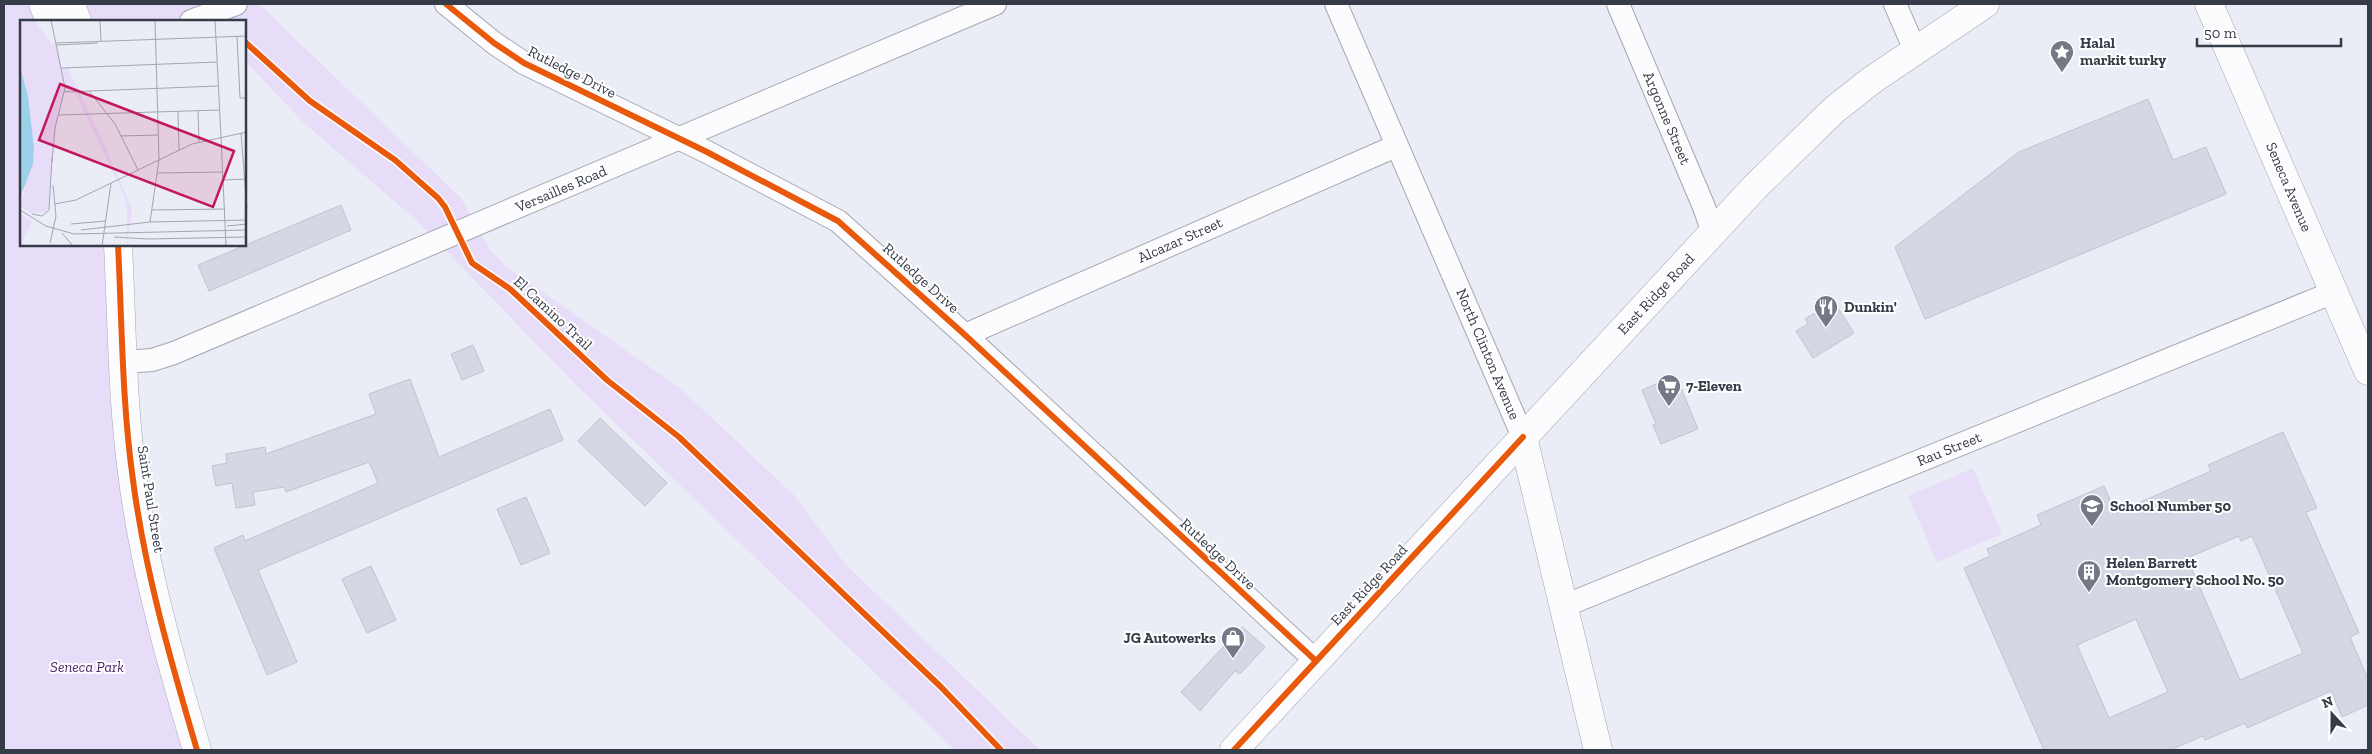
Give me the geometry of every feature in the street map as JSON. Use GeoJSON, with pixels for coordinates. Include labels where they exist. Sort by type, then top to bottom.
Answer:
{"type":"FeatureCollection","features":[{"type":"Feature","properties":{"kind":"main road"},"geometry":{"type":"LineString","coordinates":[[43,4],[50,20]]}},
{"type":"Feature","properties":{"kind":"main road"},"geometry":{"type":"LineString","coordinates":[[71,4],[77,20]]}},
{"type":"Feature","properties":{"kind":"main road","name":"East Ridge Road"},"geometry":{"type":"LineString","coordinates":[[1234,750],[1523,437],[1807,134],[1834,110],[1915,50],[1985,4]]}},
{"type":"Feature","properties":{"kind":"main road","name":"Seneca Avenue"},"geometry":{"type":"LineString","coordinates":[[2209,4],[2368,371]]}},
{"type":"Feature","properties":{"kind":"main road","name":"Saint Paul Street"},"geometry":{"type":"LineString","coordinates":[[118,246],[131,465],[142,535],[166,640],[197,750]]}},
{"type":"Feature","properties":{"kind":"main road","name":"North Clinton Avenue"},"geometry":{"type":"LineString","coordinates":[[1523,437],[1598,750]]}},
{"type":"Feature","properties":{"kind":"street"},"geometry":{"type":"LineString","coordinates":[[194,20],[236,4]]}},
{"type":"Feature","properties":{"kind":"street","name":"Rutledge Drive"},"geometry":{"type":"LineString","coordinates":[[446,4],[510,54],[838,221],[965,335],[1316,661]]}},
{"type":"Feature","properties":{"kind":"street","name":"Versailles Road"},"geometry":{"type":"LineString","coordinates":[[124,362],[152,360],[174,353],[679,140],[995,4]]}},
{"type":"Feature","properties":{"kind":"street","name":"North Clinton Avenue"},"geometry":{"type":"LineString","coordinates":[[1336,4],[1523,437]]}},
{"type":"Feature","properties":{"kind":"street","name":"Argonne Street"},"geometry":{"type":"LineString","coordinates":[[1618,4],[1704,207],[1713,233]]}},
{"type":"Feature","properties":{"kind":"street"},"geometry":{"type":"LineString","coordinates":[[1895,4],[1915,50]]}},
{"type":"Feature","properties":{"kind":"street","name":"Alcazar Street"},"geometry":{"type":"LineString","coordinates":[[965,335],[1396,146]]}},
{"type":"Feature","properties":{"kind":"street","name":"Rau Street"},"geometry":{"type":"LineString","coordinates":[[1564,606],[2334,292]]}},
{"type":"Feature","properties":{"kind":"green space","name":"Seneca Park"},"geometry":{"type":"Polygon","coordinates":[[[4,4],[259,4],[461,198],[490,250],[506,266],[681,389],[793,494],[846,565],[1040,750],[955,750],[579,388],[417,221],[303,122],[246,62],[246,20],[20,20],[20,246],[118,246],[132,478],[197,750],[4,750],[4,4]]]}},
{"type":"Feature","properties":{"kind":"green space"},"geometry":{"type":"Polygon","coordinates":[[[1973,468],[2002,534],[1937,562],[1908,496],[1973,468]]]}},
{"type":"Feature","properties":{"kind":"building"},"geometry":{"type":"Polygon","coordinates":[[[2148,99],[2173,160],[2206,147],[2226,194],[1925,319],[1895,247],[2019,152],[2148,99]]]}},
{"type":"Feature","properties":{"kind":"building"},"geometry":{"type":"Polygon","coordinates":[[[341,205],[351,230],[209,291],[198,265],[341,205]]]}},
{"type":"Feature","properties":{"kind":"building","name":"Dunkin'"},"geometry":{"type":"Polygon","coordinates":[[[1834,302],[1854,333],[1813,358],[1796,331],[1808,324],[1805,319],[1834,302]]]}},
{"type":"Feature","properties":{"kind":"building"},"geometry":{"type":"Polygon","coordinates":[[[473,345],[484,371],[462,380],[451,354],[473,345]]]}},
{"type":"Feature","properties":{"kind":"building","name":"7-Eleven"},"geometry":{"type":"Polygon","coordinates":[[[1676,376],[1698,429],[1661,444],[1653,425],[1656,424],[1642,390],[1676,376]]]}},
{"type":"Feature","properties":{"kind":"building"},"geometry":{"type":"Polygon","coordinates":[[[410,379],[439,457],[550,409],[563,440],[258,570],[297,662],[267,675],[214,548],[243,535],[245,541],[378,483],[369,462],[286,492],[284,487],[253,492],[255,505],[236,508],[232,483],[216,486],[212,466],[227,463],[226,454],[265,447],[266,454],[376,414],[369,394],[410,379]]]}},
{"type":"Feature","properties":{"kind":"building"},"geometry":{"type":"Polygon","coordinates":[[[600,418],[667,483],[645,506],[578,441],[600,418]]]}},
{"type":"Feature","properties":{"kind":"building","name":"Helen Barrett Montgomery School No. 50"},"geometry":{"type":"Polygon","coordinates":[[[2283,432],[2317,508],[2306,512],[2359,633],[2350,637],[2368,679],[2368,705],[2342,717],[2331,691],[2247,728],[2245,723],[2205,740],[2203,736],[2170,750],[2044,750],[1964,568],[1990,556],[1987,549],[2041,525],[2037,515],[2104,486],[2116,513],[2211,471],[2208,465],[2283,432]],[[2239,536],[2187,558],[2240,680],[2303,653],[2252,536],[2241,541],[2239,536]],[[2136,619],[2077,645],[2109,718],[2168,692],[2136,619]]]}},
{"type":"Feature","properties":{"kind":"building"},"geometry":{"type":"Polygon","coordinates":[[[526,497],[550,553],[521,565],[497,509],[526,497]]]}},
{"type":"Feature","properties":{"kind":"building"},"geometry":{"type":"Polygon","coordinates":[[[371,566],[396,620],[367,633],[342,579],[371,566]]]}},
{"type":"Feature","properties":{"kind":"building","name":"JG Autowerks"},"geometry":{"type":"Polygon","coordinates":[[[1242,627],[1265,647],[1240,674],[1235,671],[1200,711],[1181,692],[1242,627]]]}},
{"type":"Feature","properties":{"kind":"cycle path"},"geometry":{"type":"LineString","coordinates":[[446,4],[494,43],[524,63],[707,152],[838,221],[965,335],[1316,661]]}},
{"type":"Feature","properties":{"kind":"cycle path","name":"El Camino Trail"},"geometry":{"type":"LineString","coordinates":[[246,43],[310,101],[395,160],[438,198],[445,207],[472,263],[510,289],[607,380],[679,437],[941,687],[1001,750]]}},
{"type":"Feature","properties":{"kind":"cycle path"},"geometry":{"type":"LineString","coordinates":[[118,246],[129,451],[138,514],[144,549],[160,616],[197,750]]}},
{"type":"Feature","properties":{"kind":"cycle path"},"geometry":{"type":"LineString","coordinates":[[1234,750],[1523,437]]}},
{"type":"Feature","properties":{"kind":"place","name":"Halal markit turky"},"geometry":{"type":"Point","coordinates":[2062,73]}},
{"type":"Feature","properties":{"kind":"place","name":"Dunkin'"},"geometry":{"type":"Point","coordinates":[1826,328]}},
{"type":"Feature","properties":{"kind":"place","name":"7-Eleven"},"geometry":{"type":"Point","coordinates":[1669,407]}},
{"type":"Feature","properties":{"kind":"place","name":"School Number 50"},"geometry":{"type":"Point","coordinates":[2092,527]}},
{"type":"Feature","properties":{"kind":"place","name":"Helen Barrett Montgomery School No. 50"},"geometry":{"type":"Point","coordinates":[2089,593]}},
{"type":"Feature","properties":{"kind":"place","name":"JG Autowerks"},"geometry":{"type":"Point","coordinates":[1233,659]}}]}
